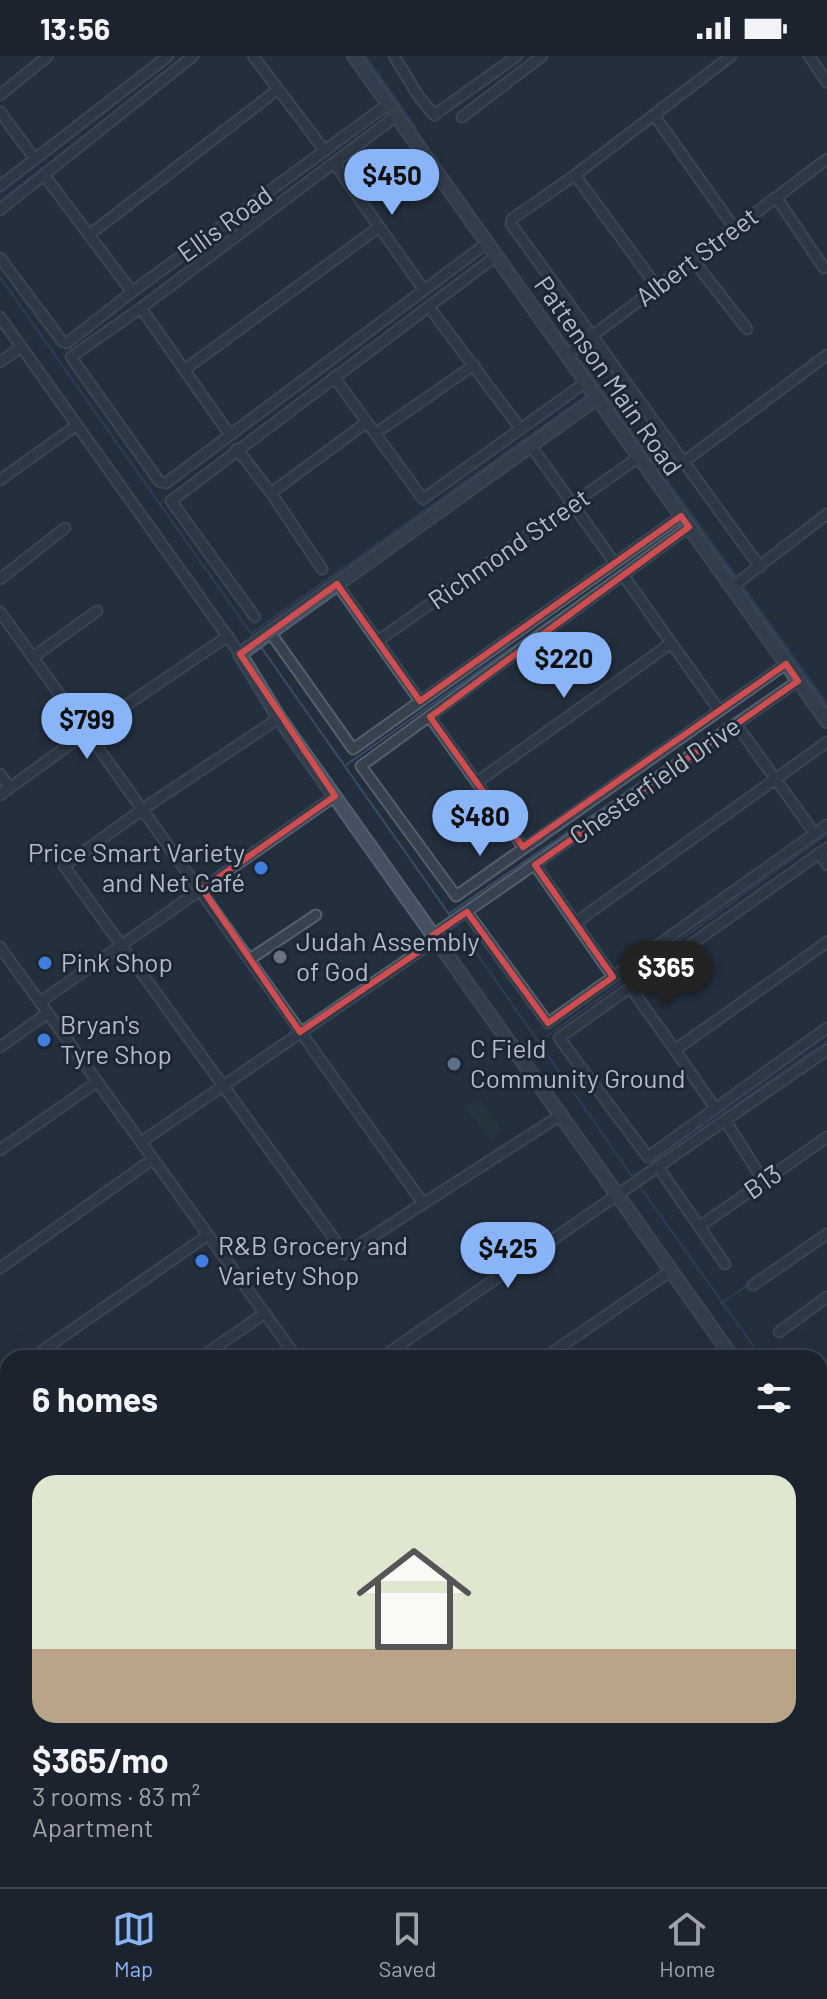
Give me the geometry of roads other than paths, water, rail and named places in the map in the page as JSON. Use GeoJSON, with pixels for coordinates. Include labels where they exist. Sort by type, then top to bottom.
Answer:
{"type":"FeatureCollection","features":[{"type":"Feature","properties":{"kind":"street"},"geometry":{"type":"LineString","coordinates":[[0,95],[48,56]]}},
{"type":"Feature","properties":{"kind":"street"},"geometry":{"type":"LineString","coordinates":[[0,186],[168,56]]}},
{"type":"Feature","properties":{"kind":"street"},"geometry":{"type":"LineString","coordinates":[[0,210],[193,56]]}},
{"type":"Feature","properties":{"kind":"street"},"geometry":{"type":"LineString","coordinates":[[253,56],[325,151]]}},
{"type":"Feature","properties":{"kind":"street","name":"Pattenson Main Road"},"geometry":{"type":"LineString","coordinates":[[354,56],[492,251],[571,352],[597,398],[734,586],[827,721]]}},
{"type":"Feature","properties":{"kind":"street"},"geometry":{"type":"LineString","coordinates":[[394,56],[434,115],[514,58],[521,72]]}},
{"type":"Feature","properties":{"kind":"street"},"geometry":{"type":"LineString","coordinates":[[462,117],[542,56]]}},
{"type":"Feature","properties":{"kind":"street"},"geometry":{"type":"LineString","coordinates":[[731,56],[512,219],[511,224],[760,567]]}},
{"type":"Feature","properties":{"kind":"street"},"geometry":{"type":"LineString","coordinates":[[809,56],[827,82]]}},
{"type":"Feature","properties":{"kind":"street"},"geometry":{"type":"LineString","coordinates":[[89,235],[277,90]]}},
{"type":"Feature","properties":{"kind":"street","name":"Ellis Road"},"geometry":{"type":"LineString","coordinates":[[0,258],[62,341],[67,343],[388,104]]}},
{"type":"Feature","properties":{"kind":"street"},"geometry":{"type":"LineString","coordinates":[[0,112],[35,159]]}},
{"type":"Feature","properties":{"kind":"street"},"geometry":{"type":"LineString","coordinates":[[654,115],[735,229]]}},
{"type":"Feature","properties":{"kind":"street"},"geometry":{"type":"LineString","coordinates":[[396,116],[71,357],[159,481],[166,483],[424,290],[492,251]]}},
{"type":"Feature","properties":{"kind":"street","name":"Albert Street"},"geometry":{"type":"LineString","coordinates":[[571,352],[827,159]]}},
{"type":"Feature","properties":{"kind":"street"},"geometry":{"type":"LineString","coordinates":[[334,163],[424,290]]}},
{"type":"Feature","properties":{"kind":"street"},"geometry":{"type":"LineString","coordinates":[[44,175],[132,292]]}},
{"type":"Feature","properties":{"kind":"street"},"geometry":{"type":"LineString","coordinates":[[575,175],[657,287]]}},
{"type":"Feature","properties":{"kind":"street"},"geometry":{"type":"LineString","coordinates":[[776,197],[824,268]]}},
{"type":"Feature","properties":{"kind":"street"},"geometry":{"type":"LineString","coordinates":[[184,370],[379,227]]}},
{"type":"Feature","properties":{"kind":"street"},"geometry":{"type":"LineString","coordinates":[[255,617],[171,501],[429,307],[492,251]]}},
{"type":"Feature","properties":{"kind":"street"},"geometry":{"type":"LineString","coordinates":[[693,260],[747,329]]}},
{"type":"Feature","properties":{"kind":"street"},"geometry":{"type":"LineString","coordinates":[[429,307],[520,428]]}},
{"type":"Feature","properties":{"kind":"street"},"geometry":{"type":"LineString","coordinates":[[141,308],[230,435]]}},
{"type":"Feature","properties":{"kind":"street"},"geometry":{"type":"LineString","coordinates":[[0,317],[228,636],[279,718],[727,1350]]}},
{"type":"Feature","properties":{"kind":"street"},"geometry":{"type":"LineString","coordinates":[[0,362],[21,347]]}},
{"type":"Feature","properties":{"kind":"street"},"geometry":{"type":"LineString","coordinates":[[682,463],[827,355]]}},
{"type":"Feature","properties":{"kind":"street"},"geometry":{"type":"LineString","coordinates":[[376,433],[474,365]]}},
{"type":"Feature","properties":{"kind":"street"},"geometry":{"type":"LineString","coordinates":[[334,377],[423,499],[586,382]]}},
{"type":"Feature","properties":{"kind":"street"},"geometry":{"type":"LineString","coordinates":[[240,654],[597,398]]}},
{"type":"Feature","properties":{"kind":"street"},"geometry":{"type":"LineString","coordinates":[[271,493],[367,422]]}},
{"type":"Feature","properties":{"kind":"street"},"geometry":{"type":"LineString","coordinates":[[0,480],[77,425]]}},
{"type":"Feature","properties":{"kind":"street"},"geometry":{"type":"LineString","coordinates":[[531,446],[614,562]]}},
{"type":"Feature","properties":{"kind":"street"},"geometry":{"type":"LineString","coordinates":[[237,449],[322,569]]}},
{"type":"Feature","properties":{"kind":"street","name":"Richmond Street"},"geometry":{"type":"LineString","coordinates":[[379,640],[639,457]]}},
{"type":"Feature","properties":{"kind":"street"},"geometry":{"type":"LineString","coordinates":[[734,586],[827,514]]}},
{"type":"Feature","properties":{"kind":"street"},"geometry":{"type":"LineString","coordinates":[[268,633],[353,749],[681,516]]}},
{"type":"Feature","properties":{"kind":"street"},"geometry":{"type":"LineString","coordinates":[[523,847],[430,717],[689,527]]}},
{"type":"Feature","properties":{"kind":"street"},"geometry":{"type":"LineString","coordinates":[[0,579],[65,528]]}},
{"type":"Feature","properties":{"kind":"street"},"geometry":{"type":"LineString","coordinates":[[623,575],[719,710]]}},
{"type":"Feature","properties":{"kind":"street"},"geometry":{"type":"LineString","coordinates":[[337,584],[420,701]]}},
{"type":"Feature","properties":{"kind":"street"},"geometry":{"type":"LineString","coordinates":[[33,657],[97,611]]}},
{"type":"Feature","properties":{"kind":"street"},"geometry":{"type":"LineString","coordinates":[[0,612],[202,889],[423,1203]]}},
{"type":"Feature","properties":{"kind":"street"},"geometry":{"type":"LineString","coordinates":[[0,795],[228,636]]}},
{"type":"Feature","properties":{"kind":"street"},"geometry":{"type":"LineString","coordinates":[[477,782],[670,644]]}},
{"type":"Feature","properties":{"kind":"street","name":"Chesterfield Drive"},"geometry":{"type":"LineString","coordinates":[[430,717],[361,766],[456,896],[786,664]]}},
{"type":"Feature","properties":{"kind":"street","name":"Chesterfield Drive"},"geometry":{"type":"LineString","coordinates":[[141,1142],[798,681]]}},
{"type":"Feature","properties":{"kind":"street"},"geometry":{"type":"LineString","coordinates":[[279,718],[64,866],[345,1254],[561,1115]]}},
{"type":"Feature","properties":{"kind":"street"},"geometry":{"type":"LineString","coordinates":[[736,724],[815,834]]}},
{"type":"Feature","properties":{"kind":"street"},"geometry":{"type":"LineString","coordinates":[[575,923],[827,742]]}},
{"type":"Feature","properties":{"kind":"street"},"geometry":{"type":"LineString","coordinates":[[0,774],[10,788]]}},
{"type":"Feature","properties":{"kind":"street"},"geometry":{"type":"LineString","coordinates":[[40,1002],[335,796]]}},
{"type":"Feature","properties":{"kind":"street"},"geometry":{"type":"LineString","coordinates":[[467,912],[548,1023],[827,825]]}},
{"type":"Feature","properties":{"kind":"street"},"geometry":{"type":"LineString","coordinates":[[827,865],[823,850],[559,1038],[648,1157],[827,1028]]}},
{"type":"Feature","properties":{"kind":"street"},"geometry":{"type":"LineString","coordinates":[[535,865],[613,977]]}},
{"type":"Feature","properties":{"kind":"street"},"geometry":{"type":"LineString","coordinates":[[250,959],[316,915]]}},
{"type":"Feature","properties":{"kind":"street"},"geometry":{"type":"LineString","coordinates":[[675,1050],[827,942]]}},
{"type":"Feature","properties":{"kind":"street"},"geometry":{"type":"LineString","coordinates":[[0,947],[291,1350]]}},
{"type":"Feature","properties":{"kind":"street"},"geometry":{"type":"LineString","coordinates":[[630,987],[715,1108]]}},
{"type":"Feature","properties":{"kind":"street"},"geometry":{"type":"LineString","coordinates":[[0,1047],[48,1013]]}},
{"type":"Feature","properties":{"kind":"street"},"geometry":{"type":"LineString","coordinates":[[393,1350],[827,1050]]}},
{"type":"Feature","properties":{"kind":"street"},"geometry":{"type":"LineString","coordinates":[[0,1150],[97,1082]]}},
{"type":"Feature","properties":{"kind":"street"},"geometry":{"type":"LineString","coordinates":[[725,1120],[764,1182]]}},
{"type":"Feature","properties":{"kind":"street","name":"B13"},"geometry":{"type":"LineString","coordinates":[[699,1227],[827,1137]]}},
{"type":"Feature","properties":{"kind":"street"},"geometry":{"type":"LineString","coordinates":[[0,1268],[153,1159]]}},
{"type":"Feature","properties":{"kind":"street"},"geometry":{"type":"LineString","coordinates":[[658,1167],[725,1264]]}},
{"type":"Feature","properties":{"kind":"street"},"geometry":{"type":"LineString","coordinates":[[753,1285],[827,1234]]}},
{"type":"Feature","properties":{"kind":"street"},"geometry":{"type":"LineString","coordinates":[[43,1350],[208,1235]]}},
{"type":"Feature","properties":{"kind":"street"},"geometry":{"type":"LineString","coordinates":[[556,1350],[671,1271]]}},
{"type":"Feature","properties":{"kind":"street"},"geometry":{"type":"LineString","coordinates":[[779,1332],[827,1297]]}},
{"type":"Feature","properties":{"kind":"street"},"geometry":{"type":"LineString","coordinates":[[212,1350],[265,1313]]}},
{"type":"Feature","properties":{"kind":"waterway"},"geometry":{"type":"LineString","coordinates":[[362,56],[413,129]]}},
{"type":"Feature","properties":{"kind":"waterway"},"geometry":{"type":"LineString","coordinates":[[0,201],[151,84]]}},
{"type":"Feature","properties":{"kind":"waterway"},"geometry":{"type":"LineString","coordinates":[[119,318],[229,236]]}},
{"type":"Feature","properties":{"kind":"waterway"},"geometry":{"type":"LineString","coordinates":[[237,445],[488,256]]}},
{"type":"Feature","properties":{"kind":"waterway"},"geometry":{"type":"LineString","coordinates":[[0,277],[255,639]]}},
{"type":"Feature","properties":{"kind":"waterway"},"geometry":{"type":"LineString","coordinates":[[581,365],[827,709]]}},
{"type":"Feature","properties":{"kind":"waterway"},"geometry":{"type":"LineString","coordinates":[[252,633],[590,393]]}},
{"type":"Feature","properties":{"kind":"waterway"},"geometry":{"type":"LineString","coordinates":[[161,503],[232,449]]}},
{"type":"Feature","properties":{"kind":"waterway"},"geometry":{"type":"LineString","coordinates":[[346,765],[683,526]]}},
{"type":"Feature","properties":{"kind":"waterway"},"geometry":{"type":"LineString","coordinates":[[261,647],[451,917]]}},
{"type":"Feature","properties":{"kind":"waterway"},"geometry":{"type":"LineString","coordinates":[[450,913],[791,679]]}},
{"type":"Feature","properties":{"kind":"waterway"},"geometry":{"type":"LineString","coordinates":[[540,1041],[827,834]]}},
{"type":"Feature","properties":{"kind":"waterway"},"geometry":{"type":"LineString","coordinates":[[457,925],[634,1179]]}},
{"type":"Feature","properties":{"kind":"waterway"},"geometry":{"type":"LineString","coordinates":[[634,1176],[827,1041]]}},
{"type":"Feature","properties":{"kind":"waterway"},"geometry":{"type":"LineString","coordinates":[[638,1184],[756,1350]]}},
{"type":"Feature","properties":{"kind":"waterway"},"geometry":{"type":"LineString","coordinates":[[721,1303],[751,1283]]}},
{"type":"Feature","properties":{"kind":"place","name":"Price Smart Variety and Net Café"},"geometry":{"type":"Point","coordinates":[261,868]}},
{"type":"Feature","properties":{"kind":"place","name":"Judah Assembly of God"},"geometry":{"type":"Point","coordinates":[280,957]}},
{"type":"Feature","properties":{"kind":"place","name":"Pink Shop"},"geometry":{"type":"Point","coordinates":[45,963]}},
{"type":"Feature","properties":{"kind":"place","name":"Bryan's Tyre Shop"},"geometry":{"type":"Point","coordinates":[44,1040]}},
{"type":"Feature","properties":{"kind":"place","name":"C Field Community Ground"},"geometry":{"type":"Point","coordinates":[454,1064]}},
{"type":"Feature","properties":{"kind":"place","name":"R&B Grocery and Variety Shop"},"geometry":{"type":"Point","coordinates":[202,1261]}}]}
